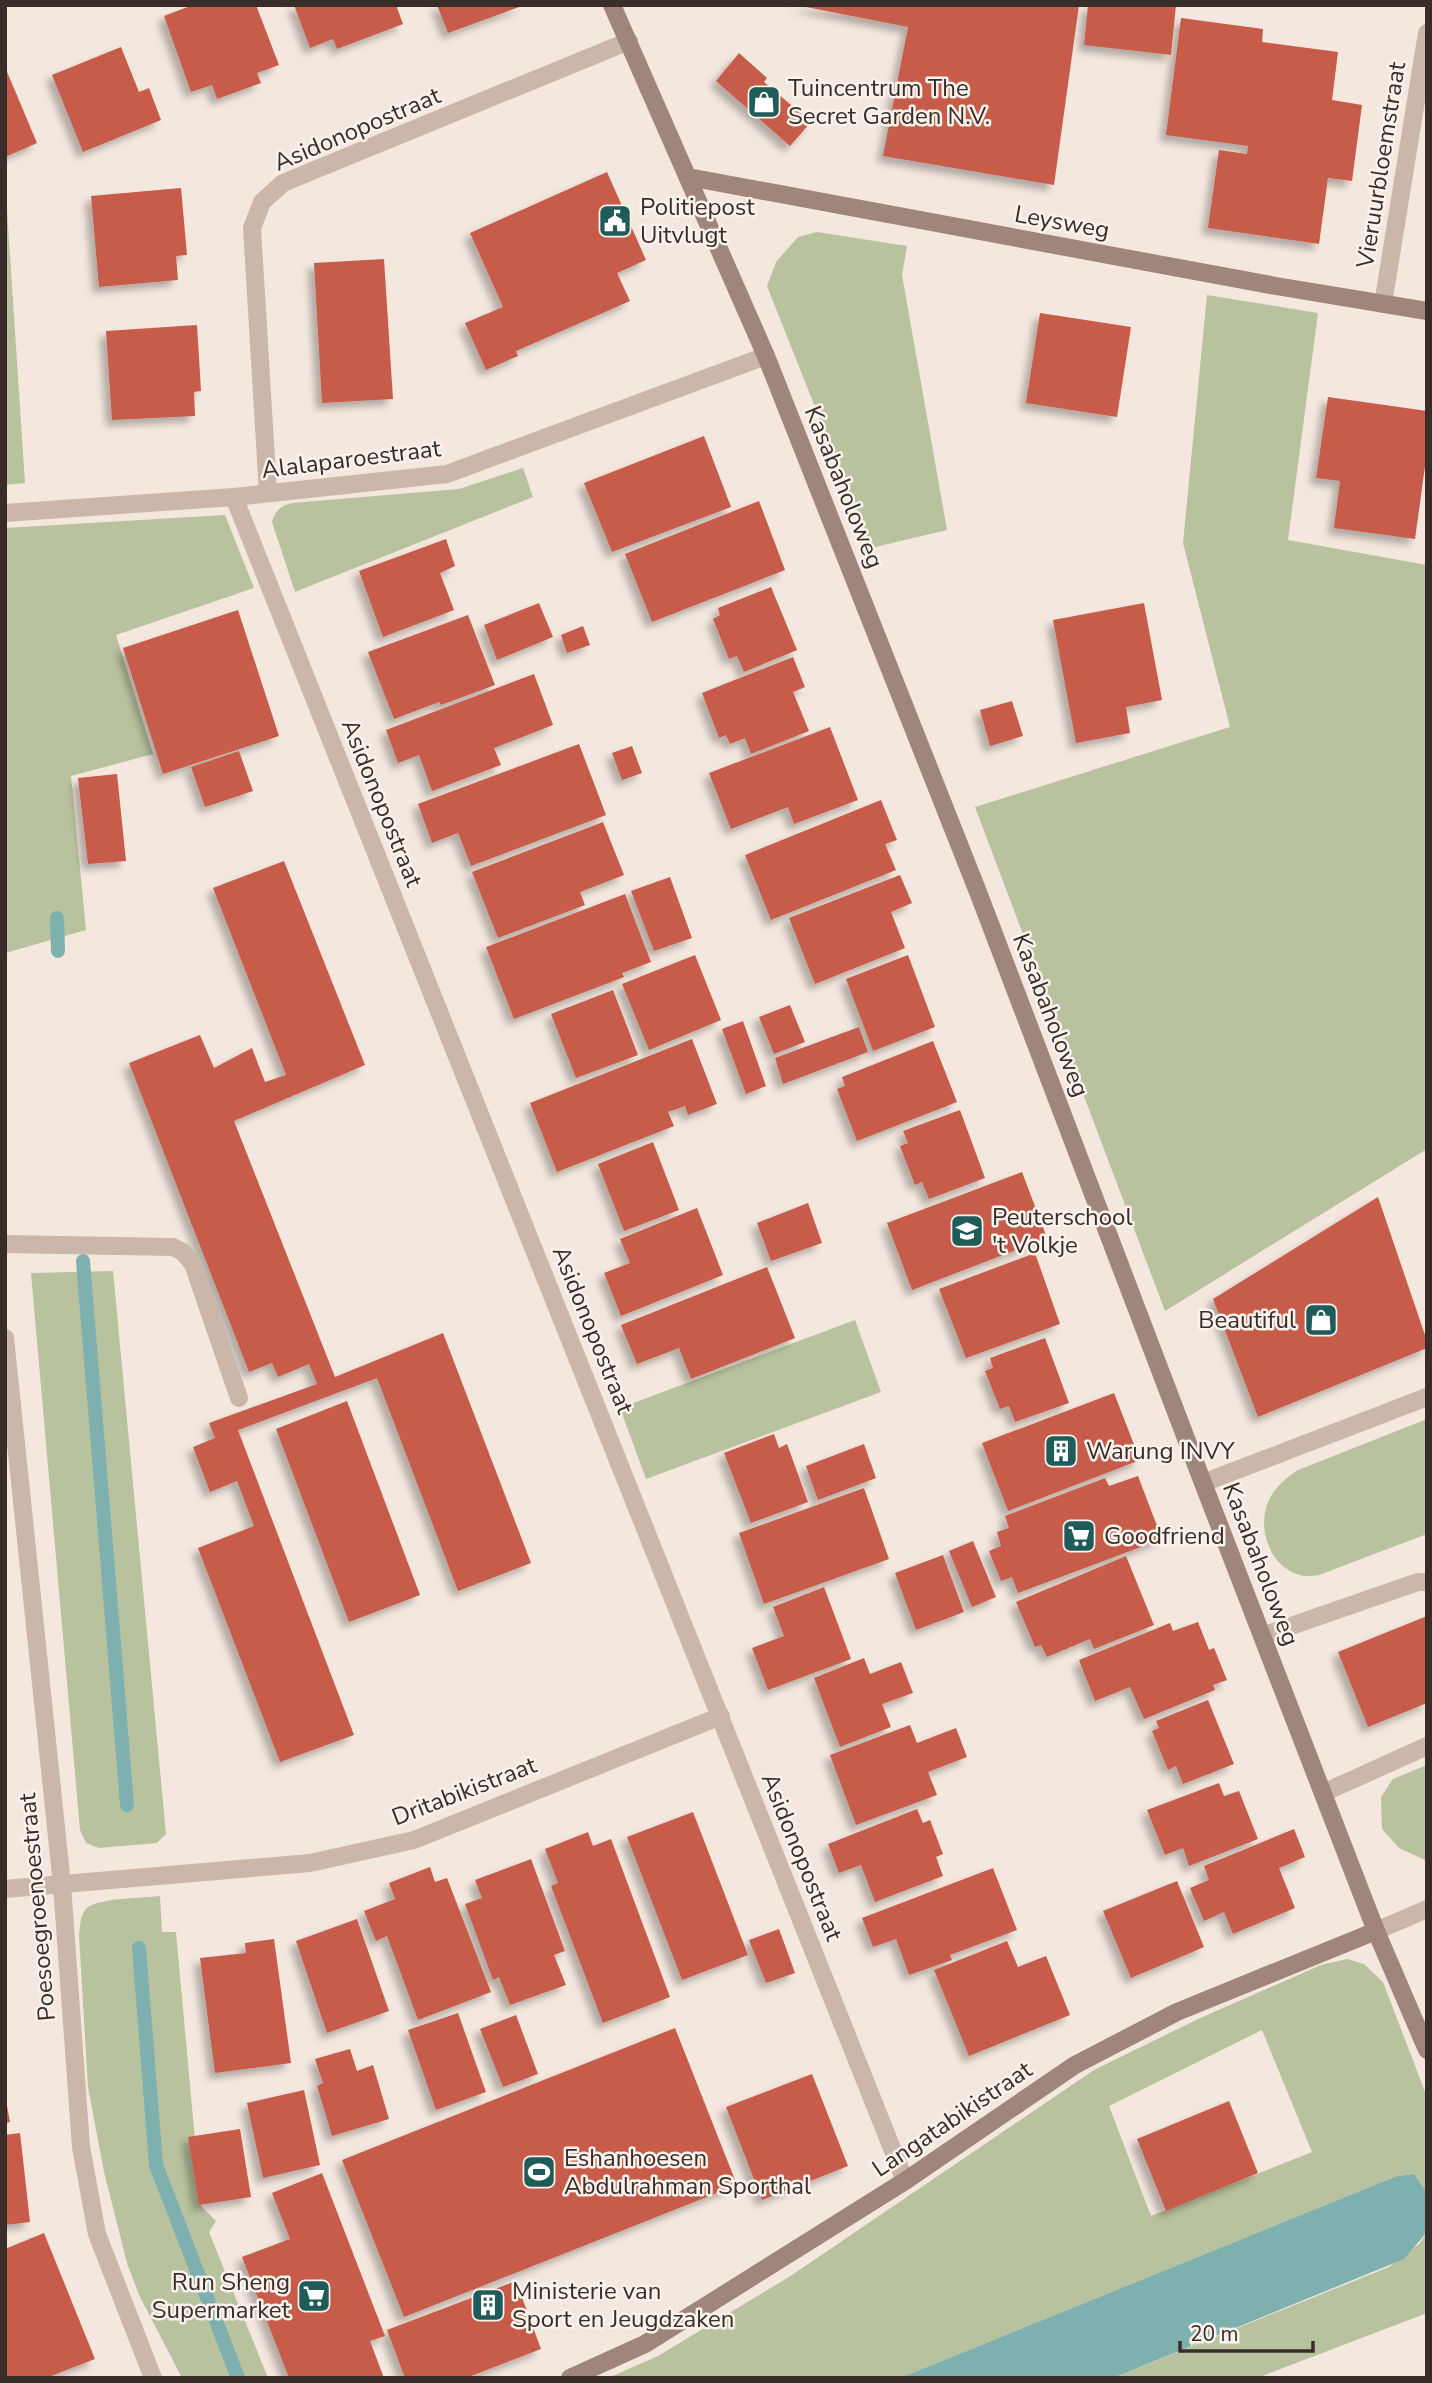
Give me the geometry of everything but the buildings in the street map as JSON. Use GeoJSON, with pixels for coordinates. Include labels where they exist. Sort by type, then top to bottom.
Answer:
{"type":"FeatureCollection","features":[{"type":"Feature","properties":{"kind":"street","name":"Kasabaholoweg"},"geometry":{"type":"LineString","coordinates":[[612,5],[766,356],[978,892],[1376,1931],[1427,2050]]}},
{"type":"Feature","properties":{"kind":"street","name":"Vieruurbloemstraat"},"geometry":{"type":"LineString","coordinates":[[1383,304],[1427,33]]}},
{"type":"Feature","properties":{"kind":"street","name":"Asidonopostraat"},"geometry":{"type":"LineString","coordinates":[[268,493],[252,228],[262,202],[283,183],[629,41]]}},
{"type":"Feature","properties":{"kind":"street","name":"Leysweg"},"geometry":{"type":"LineString","coordinates":[[688,177],[1263,284],[1427,311]]}},
{"type":"Feature","properties":{"kind":"street","name":"Alalaparoestraat"},"geometry":{"type":"LineString","coordinates":[[5,513],[234,497],[447,474],[766,356]]}},
{"type":"Feature","properties":{"kind":"street","name":"Asidonopostraat"},"geometry":{"type":"LineString","coordinates":[[234,497],[905,2181]]}},
{"type":"Feature","properties":{"kind":"street"},"geometry":{"type":"LineString","coordinates":[[5,1244],[173,1247],[183,1252],[193,1264],[239,1398]]}},
{"type":"Feature","properties":{"kind":"street","name":"Poesoegroenoestraat"},"geometry":{"type":"LineString","coordinates":[[5,1338],[9,1412],[62,1885],[81,2147],[96,2234],[153,2378]]}},
{"type":"Feature","properties":{"kind":"street"},"geometry":{"type":"LineString","coordinates":[[1203,1482],[1427,1397]]}},
{"type":"Feature","properties":{"kind":"street"},"geometry":{"type":"LineString","coordinates":[[1262,1636],[1418,1582],[1427,1582]]}},
{"type":"Feature","properties":{"kind":"street","name":"Dritabikistraat"},"geometry":{"type":"LineString","coordinates":[[5,1889],[310,1863],[414,1840],[720,1716]]}},
{"type":"Feature","properties":{"kind":"street"},"geometry":{"type":"LineString","coordinates":[[1323,1793],[1427,1746]]}},
{"type":"Feature","properties":{"kind":"street"},"geometry":{"type":"LineString","coordinates":[[1376,1931],[1427,1909]]}},
{"type":"Feature","properties":{"kind":"street","name":"Langatabikistraat"},"geometry":{"type":"LineString","coordinates":[[570,2378],[645,2344],[905,2181],[1075,2065],[1177,2012],[1376,1931]]}},
{"type":"Feature","properties":{"kind":"green space"},"geometry":{"type":"Polygon","coordinates":[[[5,180],[25,483],[5,485],[5,180]]]}},
{"type":"Feature","properties":{"kind":"green space"},"geometry":{"type":"Polygon","coordinates":[[[817,232],[907,246],[902,275],[947,530],[871,548],[767,286],[776,262],[798,237],[817,232]]]}},
{"type":"Feature","properties":{"kind":"green space"},"geometry":{"type":"Polygon","coordinates":[[[1207,295],[1318,313],[1288,540],[1427,565],[1427,1149],[1165,1311],[975,807],[1230,727],[1183,543],[1207,295]]]}},
{"type":"Feature","properties":{"kind":"green space"},"geometry":{"type":"Polygon","coordinates":[[[523,468],[533,497],[295,592],[272,522],[279,509],[284,506],[292,503],[459,489],[523,468]]]}},
{"type":"Feature","properties":{"kind":"green space"},"geometry":{"type":"Polygon","coordinates":[[[225,515],[254,588],[116,635],[153,754],[71,776],[86,930],[5,953],[5,528],[225,515]]]}},
{"type":"Feature","properties":{"kind":"green space"},"geometry":{"type":"Polygon","coordinates":[[[113,1271],[166,1834],[157,1843],[99,1848],[86,1843],[80,1830],[31,1273],[113,1271]]]}},
{"type":"Feature","properties":{"kind":"green space"},"geometry":{"type":"Polygon","coordinates":[[[855,1320],[881,1392],[646,1479],[620,1408],[855,1320]]]}},
{"type":"Feature","properties":{"kind":"green space"},"geometry":{"type":"Polygon","coordinates":[[[1427,1419],[1427,1534],[1319,1575],[1295,1573],[1276,1559],[1266,1537],[1265,1512],[1273,1493],[1282,1482],[1298,1470],[1427,1419]]]}},
{"type":"Feature","properties":{"kind":"green space"},"geometry":{"type":"Polygon","coordinates":[[[1427,1765],[1427,1861],[1399,1848],[1382,1829],[1381,1797],[1393,1779],[1427,1765]]]}},
{"type":"Feature","properties":{"kind":"green space"},"geometry":{"type":"Polygon","coordinates":[[[160,1896],[162,1932],[176,1932],[201,2206],[216,2221],[209,2232],[268,2378],[182,2378],[139,2295],[127,2263],[104,2172],[88,2087],[79,1935],[81,1921],[87,1908],[101,1902],[160,1896]]]}},
{"type":"Feature","properties":{"kind":"green space"},"geometry":{"type":"Polygon","coordinates":[[[1347,1959],[1364,1964],[1383,1982],[1427,2097],[1427,2192],[1414,2174],[1397,2176],[900,2378],[608,2378],[658,2356],[789,2277],[1094,2070],[1198,2019],[1321,1965],[1347,1959]],[[1262,2030],[1109,2106],[1151,2216],[1312,2152],[1262,2030]]]}},
{"type":"Feature","properties":{"kind":"green space"},"geometry":{"type":"Polygon","coordinates":[[[1427,2232],[1427,2313],[1257,2378],[1113,2378],[1389,2267],[1420,2243],[1427,2232]]]}},
{"type":"Feature","properties":{"kind":"water"},"geometry":{"type":"Polygon","coordinates":[[[1414,2174],[1427,2192],[1427,2232],[1404,2259],[1113,2378],[900,2378],[1397,2176],[1414,2174]]]}},
{"type":"Feature","properties":{"kind":"waterway"},"geometry":{"type":"LineString","coordinates":[[57,918],[58,951]]}},
{"type":"Feature","properties":{"kind":"waterway"},"geometry":{"type":"LineString","coordinates":[[83,1261],[127,1805]]}},
{"type":"Feature","properties":{"kind":"waterway"},"geometry":{"type":"LineString","coordinates":[[139,1948],[156,2165],[238,2378]]}},
{"type":"Feature","properties":{"kind":"place","name":"Tuincentrum The Secret Garden N.V."},"geometry":{"type":"Point","coordinates":[764,102]}},
{"type":"Feature","properties":{"kind":"place","name":"Politiepost Uitvlugt"},"geometry":{"type":"Point","coordinates":[615,221]}},
{"type":"Feature","properties":{"kind":"place","name":"Peuterschool 't Volkje"},"geometry":{"type":"Point","coordinates":[967,1231]}},
{"type":"Feature","properties":{"kind":"place","name":"Beautiful"},"geometry":{"type":"Point","coordinates":[1321,1320]}},
{"type":"Feature","properties":{"kind":"place","name":"Warung INVY"},"geometry":{"type":"Point","coordinates":[1061,1451]}},
{"type":"Feature","properties":{"kind":"place","name":"Goodfriend"},"geometry":{"type":"Point","coordinates":[1079,1536]}},
{"type":"Feature","properties":{"kind":"place","name":"Eshanhoesen Abdulrahman Sporthal"},"geometry":{"type":"Point","coordinates":[539,2172]}},
{"type":"Feature","properties":{"kind":"place","name":"Run Sheng Supermarket"},"geometry":{"type":"Point","coordinates":[314,2296]}},
{"type":"Feature","properties":{"kind":"place","name":"Ministerie van Sport en Jeugdzaken"},"geometry":{"type":"Point","coordinates":[488,2305]}}]}
